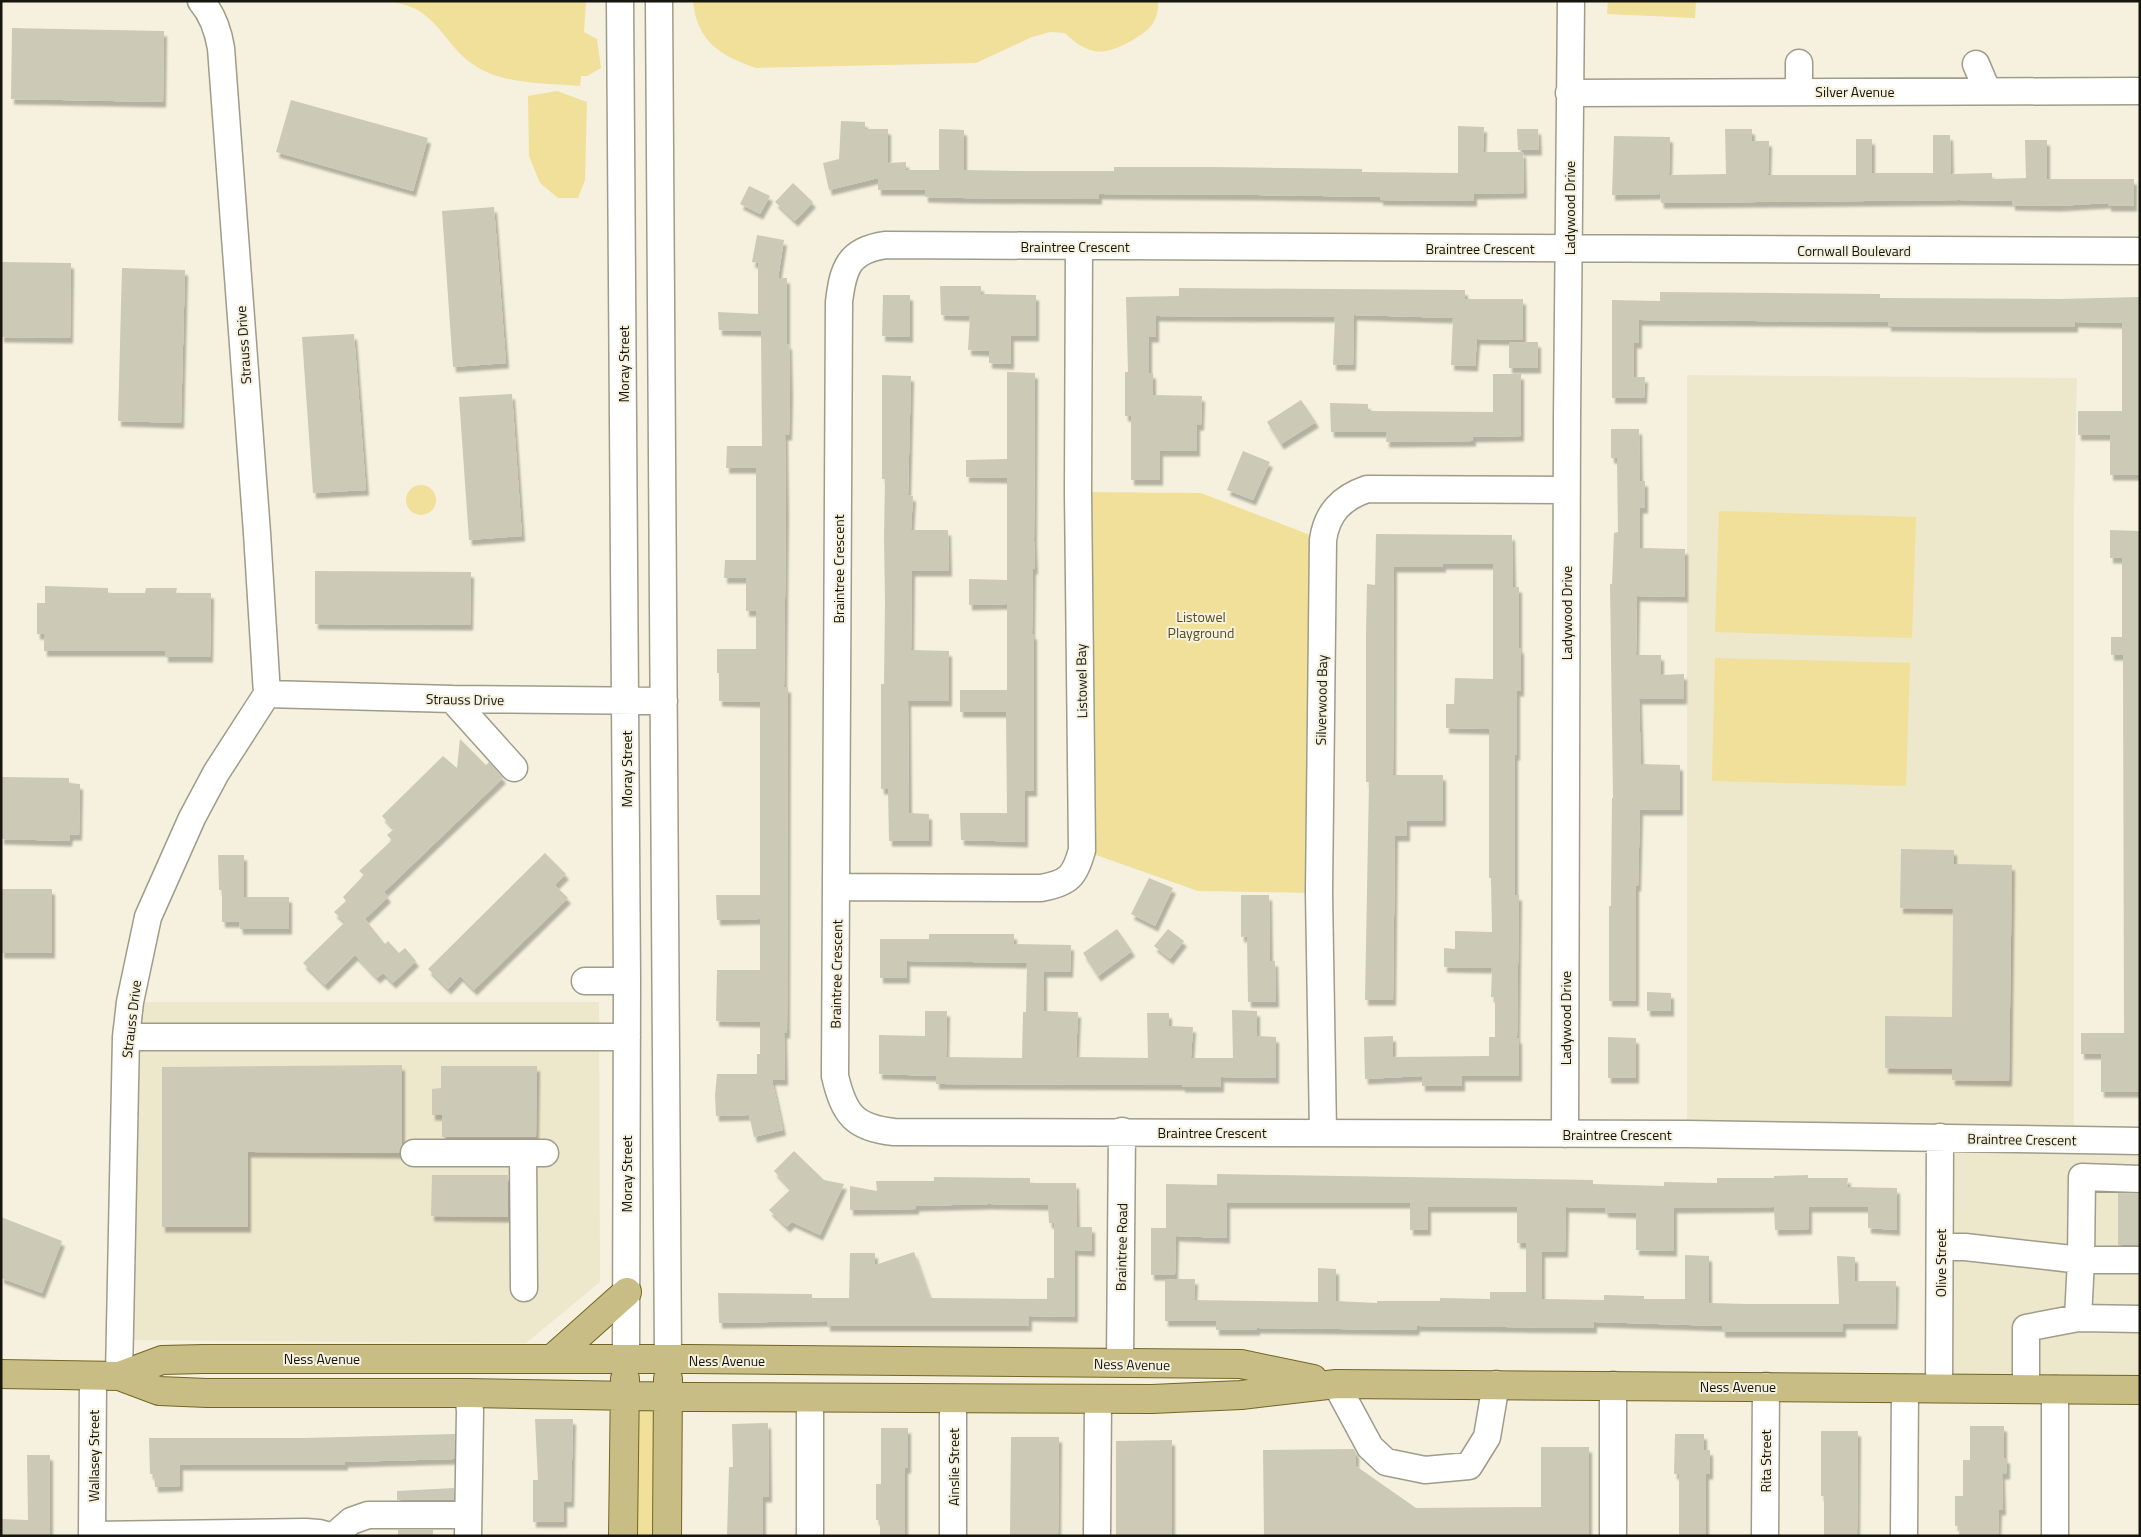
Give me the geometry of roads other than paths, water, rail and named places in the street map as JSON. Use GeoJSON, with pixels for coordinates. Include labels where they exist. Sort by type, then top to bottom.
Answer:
{"type":"FeatureCollection","features":[{"type":"Feature","properties":{"kind":"main road"},"geometry":{"type":"LineString","coordinates":[[552,1359],[627,1292]]}},
{"type":"Feature","properties":{"kind":"main road","name":"Ness Avenue"},"geometry":{"type":"LineString","coordinates":[[106,1376],[162,1360],[552,1359],[1241,1364],[1336,1384]]}},
{"type":"Feature","properties":{"kind":"main road","name":"Moray Street"},"geometry":{"type":"LineString","coordinates":[[623,1536],[626,1360]]}},
{"type":"Feature","properties":{"kind":"main road"},"geometry":{"type":"LineString","coordinates":[[667,1536],[668,1360]]}},
{"type":"Feature","properties":{"kind":"main road","name":"Ness Avenue"},"geometry":{"type":"LineString","coordinates":[[1,1374],[106,1376],[159,1391],[468,1393],[668,1397],[1152,1400],[1241,1395],[1336,1384],[2140,1390]]}},
{"type":"Feature","properties":{"kind":"street","name":"Strauss Drive"},"geometry":{"type":"LineString","coordinates":[[106,1376],[126,1037],[130,1002],[148,917],[192,818],[216,773],[267,694],[221,48],[217,28],[211,14],[201,1]]}},
{"type":"Feature","properties":{"kind":"street","name":"Moray Street"},"geometry":{"type":"LineString","coordinates":[[620,1],[626,701],[626,1360]]}},
{"type":"Feature","properties":{"kind":"street"},"geometry":{"type":"LineString","coordinates":[[659,1],[668,1360]]}},
{"type":"Feature","properties":{"kind":"street","name":"Ladywood Drive"},"geometry":{"type":"LineString","coordinates":[[1565,1134],[1566,490],[1571,1]]}},
{"type":"Feature","properties":{"kind":"street"},"geometry":{"type":"LineString","coordinates":[[1799,63],[1799,91]]}},
{"type":"Feature","properties":{"kind":"street"},"geometry":{"type":"LineString","coordinates":[[1976,64],[1987,90]]}},
{"type":"Feature","properties":{"kind":"street","name":"Silver Avenue"},"geometry":{"type":"LineString","coordinates":[[1569,93],[2140,90]]}},
{"type":"Feature","properties":{"kind":"street","name":"Braintree Crescent"},"geometry":{"type":"LineString","coordinates":[[1568,248],[886,245],[861,251],[852,258],[846,268],[842,281],[839,302],[835,1076],[842,1103],[849,1114],[857,1122],[868,1128],[894,1132],[1323,1132],[2140,1140]]}},
{"type":"Feature","properties":{"kind":"street","name":"Listowel Bay"},"geometry":{"type":"LineString","coordinates":[[837,887],[1041,888],[1060,885],[1072,875],[1078,864],[1082,850],[1078,492],[1079,246]]}},
{"type":"Feature","properties":{"kind":"street","name":"Cornwall Boulevard"},"geometry":{"type":"LineString","coordinates":[[1568,248],[2140,251]]}},
{"type":"Feature","properties":{"kind":"street","name":"Silverwood Bay"},"geometry":{"type":"LineString","coordinates":[[1323,1132],[1320,883],[1324,527],[1330,515],[1338,506],[1348,498],[1367,490],[1566,490]]}},
{"type":"Feature","properties":{"kind":"street","name":"Strauss Drive"},"geometry":{"type":"LineString","coordinates":[[267,694],[452,699],[664,701]]}},
{"type":"Feature","properties":{"kind":"street"},"geometry":{"type":"LineString","coordinates":[[452,699],[514,768]]}},
{"type":"Feature","properties":{"kind":"street"},"geometry":{"type":"LineString","coordinates":[[586,982],[627,981]]}},
{"type":"Feature","properties":{"kind":"street"},"geometry":{"type":"LineString","coordinates":[[126,1037],[627,1037]]}},
{"type":"Feature","properties":{"kind":"street","name":"Braintree Road"},"geometry":{"type":"LineString","coordinates":[[1120,1363],[1122,1131]]}},
{"type":"Feature","properties":{"kind":"street","name":"Olive Street"},"geometry":{"type":"LineString","coordinates":[[1939,1388],[1940,1137]]}},
{"type":"Feature","properties":{"kind":"street"},"geometry":{"type":"LineString","coordinates":[[414,1153],[534,1153],[524,1288]]}},
{"type":"Feature","properties":{"kind":"street"},"geometry":{"type":"LineString","coordinates":[[2078,1318],[2082,1177],[2140,1179]]}},
{"type":"Feature","properties":{"kind":"street"},"geometry":{"type":"LineString","coordinates":[[1940,1247],[1966,1247],[2081,1260],[2140,1260]]}},
{"type":"Feature","properties":{"kind":"street"},"geometry":{"type":"LineString","coordinates":[[2026,1389],[2026,1328],[2078,1318],[2140,1319]]}},
{"type":"Feature","properties":{"kind":"street","name":"Wallasey Street"},"geometry":{"type":"LineString","coordinates":[[92,1535],[106,1376]]}},
{"type":"Feature","properties":{"kind":"street"},"geometry":{"type":"LineString","coordinates":[[1336,1384],[1370,1448],[1386,1462],[1425,1470],[1469,1466],[1487,1437],[1496,1384]]}},
{"type":"Feature","properties":{"kind":"street"},"geometry":{"type":"LineString","coordinates":[[1612,1536],[1613,1385]]}},
{"type":"Feature","properties":{"kind":"street","name":"Rita Street"},"geometry":{"type":"LineString","coordinates":[[1765,1536],[1766,1386]]}},
{"type":"Feature","properties":{"kind":"street"},"geometry":{"type":"LineString","coordinates":[[1904,1536],[1905,1388]]}},
{"type":"Feature","properties":{"kind":"street"},"geometry":{"type":"LineString","coordinates":[[2055,1389],[2055,1536]]}},
{"type":"Feature","properties":{"kind":"street"},"geometry":{"type":"LineString","coordinates":[[334,1536],[351,1521],[368,1515],[468,1525],[470,1411],[468,1393]]}},
{"type":"Feature","properties":{"kind":"street"},"geometry":{"type":"LineString","coordinates":[[810,1398],[810,1536]]}},
{"type":"Feature","properties":{"kind":"street","name":"Ainslie Street"},"geometry":{"type":"LineString","coordinates":[[953,1398],[953,1536]]}},
{"type":"Feature","properties":{"kind":"street"},"geometry":{"type":"LineString","coordinates":[[1097,1536],[1098,1400]]}},
{"type":"Feature","properties":{"kind":"street"},"geometry":{"type":"LineString","coordinates":[[92,1535],[319,1532],[329,1536]]}},
{"type":"Feature","properties":{"kind":"park label","name":"Listowel Playground"},"geometry":{"type":"Point","coordinates":[1201,624]}}]}
